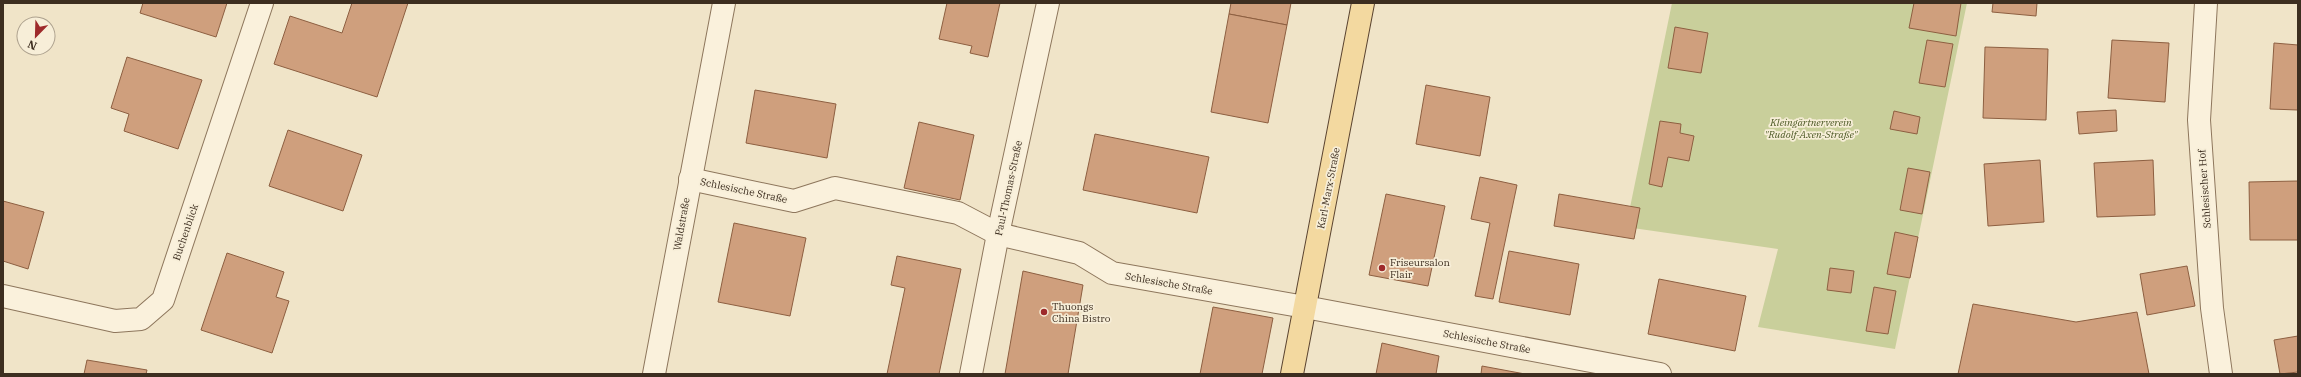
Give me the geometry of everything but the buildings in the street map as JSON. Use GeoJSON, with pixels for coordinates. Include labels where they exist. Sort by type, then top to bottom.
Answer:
{"type":"FeatureCollection","features":[{"type":"Feature","properties":{"kind":"main road","name":"Karl-Marx-Straße"},"geometry":{"type":"LineString","coordinates":[[1292,374],[1363,3]]}},
{"type":"Feature","properties":{"kind":"street","name":"Buchenblick"},"geometry":{"type":"LineString","coordinates":[[3,296],[115,321],[141,319],[163,300],[262,3]]}},
{"type":"Feature","properties":{"kind":"street","name":"Waldstraße"},"geometry":{"type":"LineString","coordinates":[[654,374],[724,3]]}},
{"type":"Feature","properties":{"kind":"street","name":"Paul-Thomas-Straße"},"geometry":{"type":"LineString","coordinates":[[971,374],[998,234],[1048,3]]}},
{"type":"Feature","properties":{"kind":"street","name":"Schlesischer Hof"},"geometry":{"type":"LineString","coordinates":[[2206,3],[2200,120],[2212,308],[2221,374]]}},
{"type":"Feature","properties":{"kind":"street","name":"Schlesische Straße"},"geometry":{"type":"LineString","coordinates":[[690,179],[794,201],[835,188],[958,213],[998,234],[1079,253],[1112,273],[1305,307],[1660,374]]}},
{"type":"Feature","properties":{"kind":"green space","name":"Kleingärtnerverein \"Rudolf-Axen-Straße\""},"geometry":{"type":"Polygon","coordinates":[[[1672,3],[1967,3],[1895,349],[1758,327],[1778,249],[1626,227],[1672,3]]]}},
{"type":"Feature","properties":{"kind":"place","name":"Friseursalon Flair"},"geometry":{"type":"Point","coordinates":[1382,268]}},
{"type":"Feature","properties":{"kind":"place","name":"Thuongs China Bistro"},"geometry":{"type":"Point","coordinates":[1044,312]}}]}
